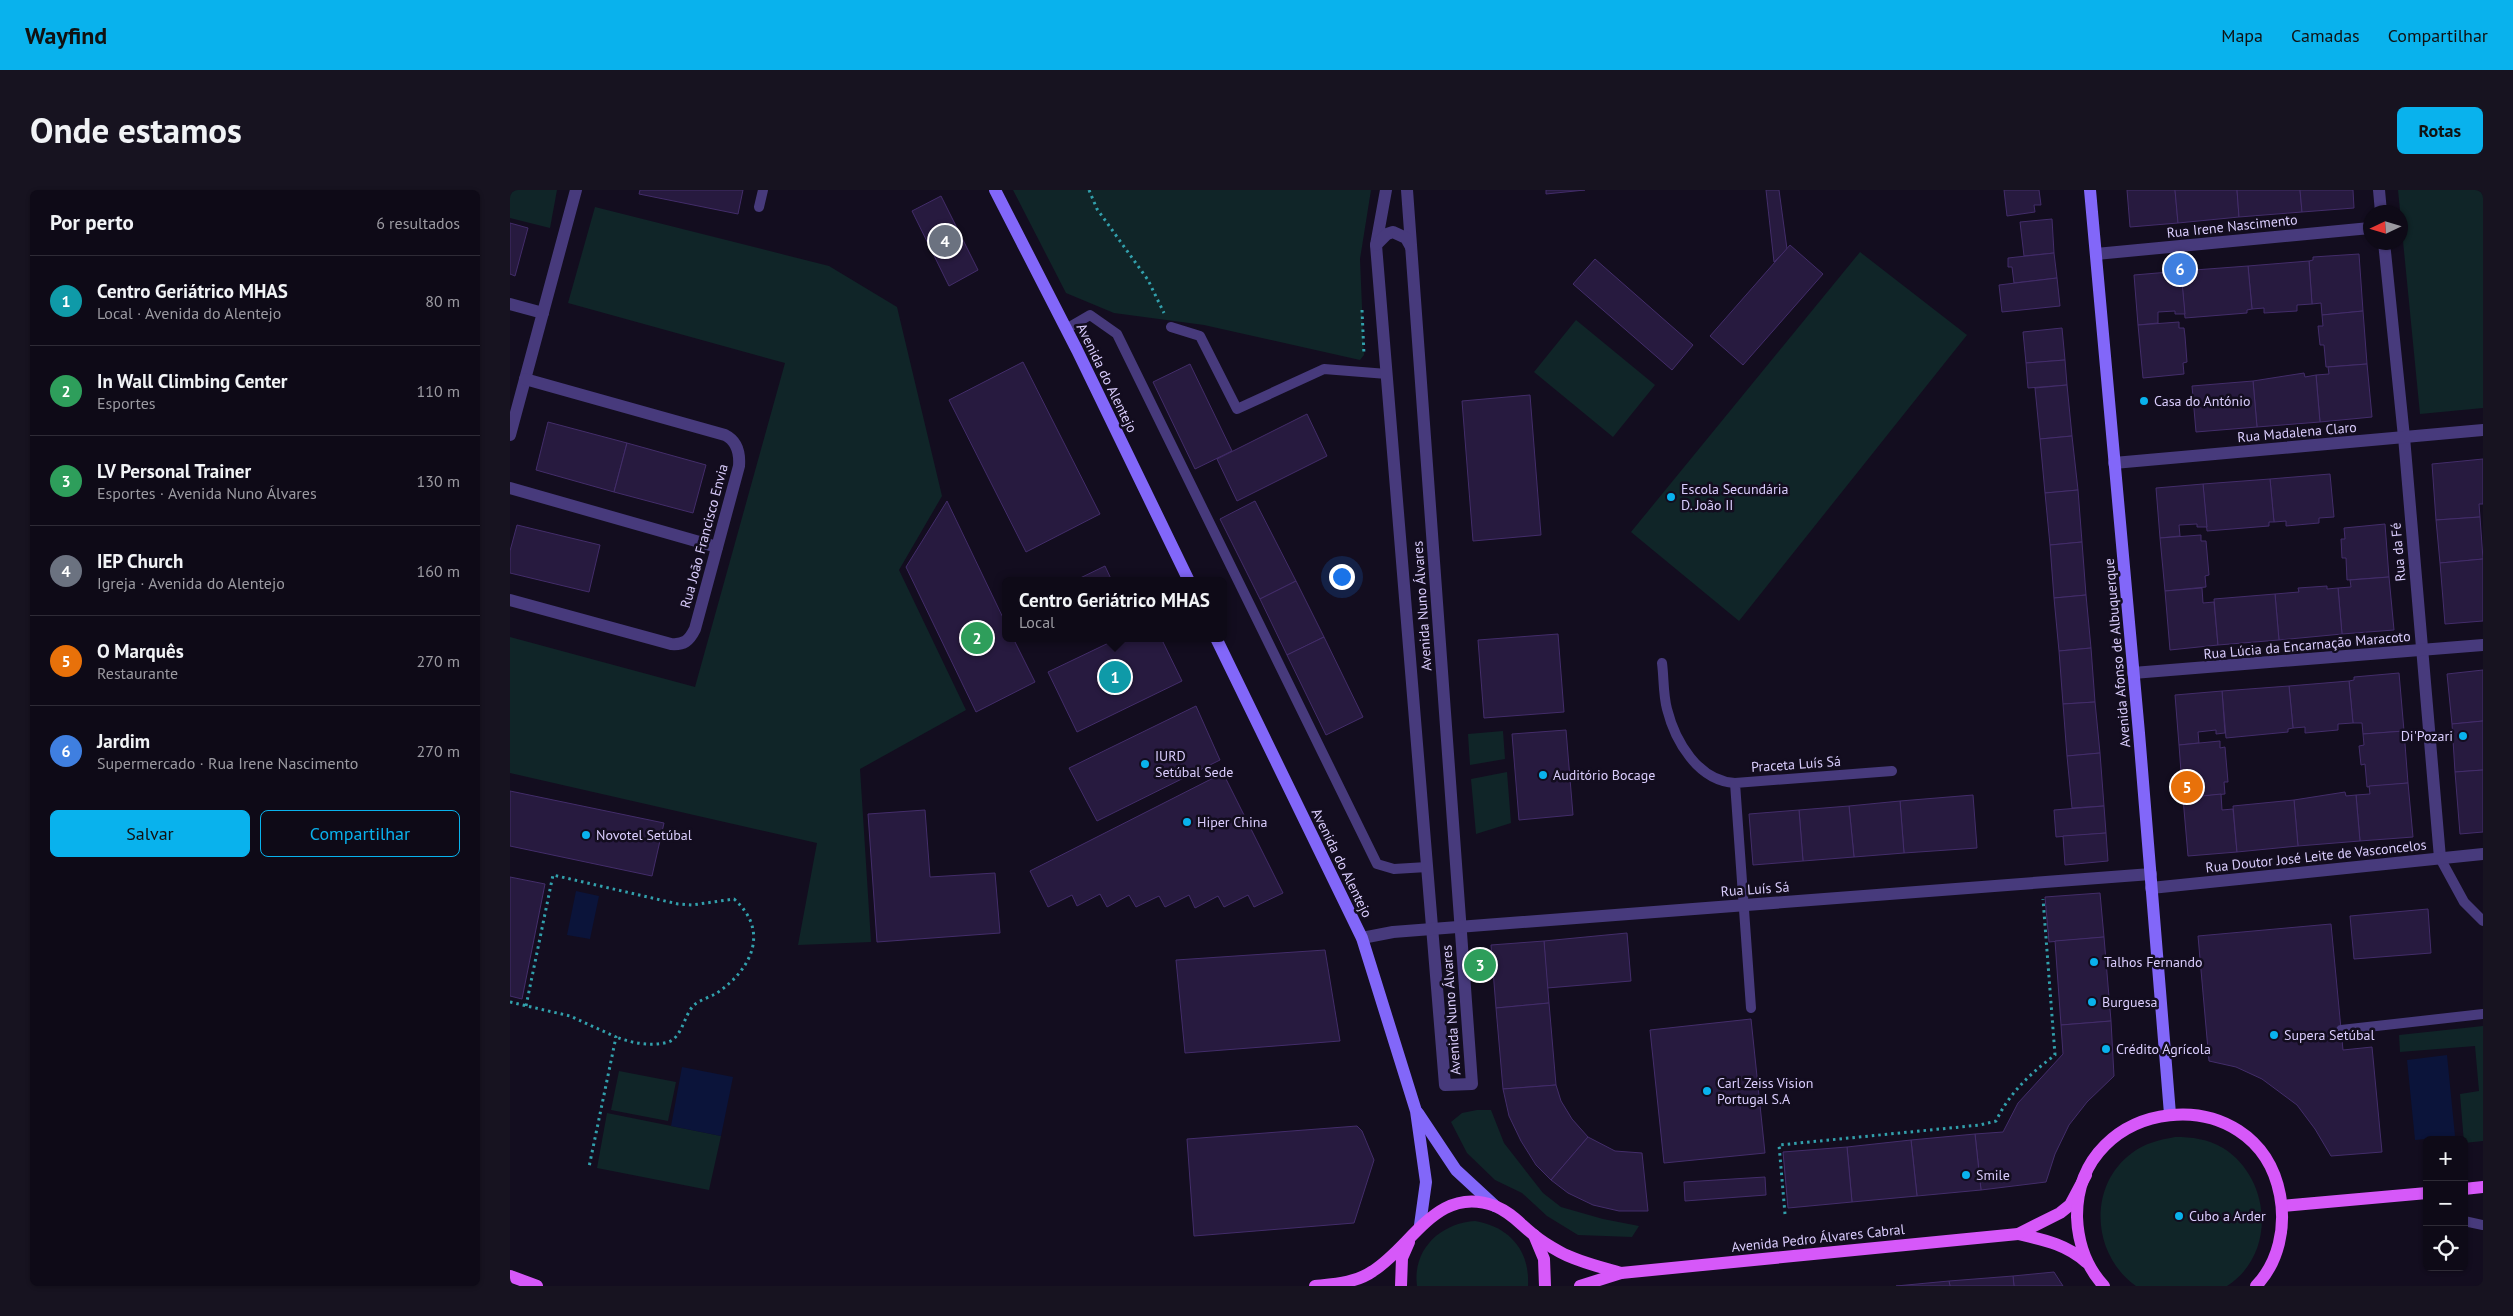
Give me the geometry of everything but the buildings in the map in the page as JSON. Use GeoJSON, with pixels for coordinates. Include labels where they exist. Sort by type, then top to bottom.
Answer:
{"type":"FeatureCollection","features":[{"type":"Feature","properties":{"kind":"main road","name":"Avenida do Alentejo"},"geometry":{"type":"LineString","coordinates":[[995,190],[1066,329],[1187,577]]}},
{"type":"Feature","properties":{"kind":"main road","name":"Avenida Afonso de Albuquerque"},"geometry":{"type":"LineString","coordinates":[[2090,190],[2151,874],[2170,1114]]}},
{"type":"Feature","properties":{"kind":"main road","name":"Avenida do Alentejo"},"geometry":{"type":"LineString","coordinates":[[1218,642],[1362,938],[1416,1111],[1426,1182],[1420,1225]]}},
{"type":"Feature","properties":{"kind":"main road","name":"Avenida do Alentejo"},"geometry":{"type":"LineString","coordinates":[[1416,1111],[1456,1170],[1495,1206]]}},
{"type":"Feature","properties":{"kind":"main road"},"geometry":{"type":"LineString","coordinates":[[2104,1286],[2088,1263],[2077,1228],[2080,1192],[2086,1175],[2105,1145],[2119,1133],[2143,1120],[2170,1114],[2205,1116],[2222,1122],[2252,1142],[2273,1172],[2282,1206],[2283,1223],[2275,1256],[2256,1286]]}},
{"type":"Feature","properties":{"kind":"main road","name":"Avenida Pedro Álvares Cabral"},"geometry":{"type":"LineString","coordinates":[[2018,1234],[2060,1213],[2070,1205],[2086,1175]]}},
{"type":"Feature","properties":{"kind":"main road"},"geometry":{"type":"LineString","coordinates":[[2468,1189],[2483,1187]]}},
{"type":"Feature","properties":{"kind":"main road"},"geometry":{"type":"LineString","coordinates":[[2282,1206],[2423,1196]]}},
{"type":"Feature","properties":{"kind":"main road","name":"Avenida Pedro Álvares Cabral"},"geometry":{"type":"LineString","coordinates":[[1315,1286],[1351,1281],[1373,1272],[1411,1237],[1420,1225],[1436,1212],[1455,1205],[1475,1202],[1495,1206],[1519,1220],[1534,1235],[1562,1253],[1621,1273]]}},
{"type":"Feature","properties":{"kind":"main road","name":"Avenida Pedro Álvares Cabral"},"geometry":{"type":"LineString","coordinates":[[1580,1286],[1621,1273],[2018,1234],[2060,1244],[2075,1252],[2088,1263]]}},
{"type":"Feature","properties":{"kind":"main road","name":"Avenida Pedro Álvares Cabral"},"geometry":{"type":"LineString","coordinates":[[1534,1235],[1544,1259],[1544,1286]]}},
{"type":"Feature","properties":{"kind":"main road","name":"Avenida Pedro Álvares Cabral"},"geometry":{"type":"LineString","coordinates":[[1401,1286],[1402,1258],[1411,1237]]}},
{"type":"Feature","properties":{"kind":"main road"},"geometry":{"type":"LineString","coordinates":[[510,1276],[537,1286]]}},
{"type":"Feature","properties":{"kind":"main road"},"geometry":{"type":"LineString","coordinates":[[510,1285],[516,1286]]}},
{"type":"Feature","properties":{"kind":"street"},"geometry":{"type":"LineString","coordinates":[[510,435],[512,421],[526,379],[576,190]]}},
{"type":"Feature","properties":{"kind":"street","name":"Avenida Nuno Álvares"},"geometry":{"type":"LineString","coordinates":[[1386,190],[1376,245],[1445,1086],[1472,1084],[1407,190]]}},
{"type":"Feature","properties":{"kind":"street"},"geometry":{"type":"LineString","coordinates":[[2379,190],[2380,205]]}},
{"type":"Feature","properties":{"kind":"street","name":"Rua Irene Nascimento"},"geometry":{"type":"LineString","coordinates":[[2096,254],[2363,229]]}},
{"type":"Feature","properties":{"kind":"street"},"geometry":{"type":"LineString","coordinates":[[1376,245],[1387,234],[1393,232],[1406,238],[1411,247]]}},
{"type":"Feature","properties":{"kind":"street","name":"Rua da Fé"},"geometry":{"type":"LineString","coordinates":[[2385,250],[2404,437],[2440,858]]}},
{"type":"Feature","properties":{"kind":"street"},"geometry":{"type":"LineString","coordinates":[[510,304],[543,313]]}},
{"type":"Feature","properties":{"kind":"street","name":"Rua João Francisco Envia"},"geometry":{"type":"LineString","coordinates":[[510,600],[671,644],[680,644],[688,641],[695,629],[740,466],[738,449],[729,437],[526,379]]}},
{"type":"Feature","properties":{"kind":"street","name":"Rua Madalena Claro"},"geometry":{"type":"LineString","coordinates":[[2114,463],[2483,430]]}},
{"type":"Feature","properties":{"kind":"street"},"geometry":{"type":"LineString","coordinates":[[510,488],[717,548]]}},
{"type":"Feature","properties":{"kind":"street","name":"Rua Lúcia da Encarnação Maracoto"},"geometry":{"type":"LineString","coordinates":[[2133,674],[2483,646]]}},
{"type":"Feature","properties":{"kind":"street","name":"Rua Doutor José Leite de Vasconcelos"},"geometry":{"type":"LineString","coordinates":[[2151,888],[2483,854]]}},
{"type":"Feature","properties":{"kind":"street","name":"Rua Luís Sá"},"geometry":{"type":"LineString","coordinates":[[1362,938],[1393,932],[2151,874]]}},
{"type":"Feature","properties":{"kind":"lane"},"geometry":{"type":"LineString","coordinates":[[759,207],[763,190]]}},
{"type":"Feature","properties":{"kind":"lane"},"geometry":{"type":"LineString","coordinates":[[1066,329],[1090,315],[1116,334],[1378,864],[1394,869],[1427,867]]}},
{"type":"Feature","properties":{"kind":"lane"},"geometry":{"type":"LineString","coordinates":[[1171,327],[1200,336],[1237,409],[1324,369],[1387,374]]}},
{"type":"Feature","properties":{"kind":"lane"},"geometry":{"type":"LineString","coordinates":[[1662,663],[1667,708],[1684,747],[1699,768],[1706,774],[1724,782],[1734,783]]}},
{"type":"Feature","properties":{"kind":"lane","name":"Praceta Luís Sá"},"geometry":{"type":"LineString","coordinates":[[1751,1008],[1734,783],[1892,771]]}},
{"type":"Feature","properties":{"kind":"lane"},"geometry":{"type":"LineString","coordinates":[[2440,858],[2464,902],[2483,920]]}},
{"type":"Feature","properties":{"kind":"lane"},"geometry":{"type":"LineString","coordinates":[[2341,1030],[2483,1014]]}},
{"type":"Feature","properties":{"kind":"lane"},"geometry":{"type":"LineString","coordinates":[[2468,1222],[2483,1226]]}},
{"type":"Feature","properties":{"kind":"path"},"geometry":{"type":"LineString","coordinates":[[1090,190],[1097,209],[1148,280],[1171,327]]}},
{"type":"Feature","properties":{"kind":"path"},"geometry":{"type":"LineString","coordinates":[[510,1002],[526,1006],[570,1016],[630,1042],[653,1045],[670,1042],[677,1036],[694,1005],[717,993],[737,977],[748,961],[754,942],[752,925],[745,909],[734,899],[692,905],[678,904],[553,875],[526,1006]]}},
{"type":"Feature","properties":{"kind":"path"},"geometry":{"type":"LineString","coordinates":[[1785,1214],[1779,1145],[1980,1125],[1996,1121],[2005,1102],[2026,1076],[2055,1055],[2042,894]]}},
{"type":"Feature","properties":{"kind":"path"},"geometry":{"type":"LineString","coordinates":[[589,1167],[616,1037]]}},
{"type":"Feature","properties":{"kind":"green space"},"geometry":{"type":"Polygon","coordinates":[[[510,190],[557,190],[550,228],[510,218],[510,190]]]}},
{"type":"Feature","properties":{"kind":"green space"},"geometry":{"type":"Polygon","coordinates":[[[1013,190],[1371,190],[1360,259],[1364,355],[1360,360],[1204,325],[1114,313],[1066,293],[1013,190]]]}},
{"type":"Feature","properties":{"kind":"green space"},"geometry":{"type":"Polygon","coordinates":[[[2398,190],[2483,190],[2483,408],[2420,414],[2404,250],[2408,250],[2408,205],[2399,205],[2398,190]]]}},
{"type":"Feature","properties":{"kind":"green space"},"geometry":{"type":"Polygon","coordinates":[[[595,207],[829,266],[897,307],[942,496],[899,570],[966,710],[860,769],[871,942],[798,945],[817,843],[510,773],[510,637],[695,687],[785,363],[568,303],[595,207]]]}},
{"type":"Feature","properties":{"kind":"green space"},"geometry":{"type":"Polygon","coordinates":[[[1860,252],[1967,335],[1739,621],[1631,532],[1860,252]]]}},
{"type":"Feature","properties":{"kind":"green space"},"geometry":{"type":"Polygon","coordinates":[[[1576,320],[1655,385],[1613,437],[1534,372],[1576,320]]]}},
{"type":"Feature","properties":{"kind":"green space"},"geometry":{"type":"Polygon","coordinates":[[[1503,731],[1505,759],[1470,765],[1468,734],[1503,731]]]}},
{"type":"Feature","properties":{"kind":"green space"},"geometry":{"type":"Polygon","coordinates":[[[1507,772],[1511,823],[1476,834],[1471,779],[1507,772]]]}},
{"type":"Feature","properties":{"kind":"green space"},"geometry":{"type":"Polygon","coordinates":[[[2483,1026],[2483,1141],[2468,1143],[2468,1136],[2463,1136],[2460,1094],[2479,1091],[2475,1046],[2400,1052],[2399,1035],[2483,1026]]]}},
{"type":"Feature","properties":{"kind":"green space"},"geometry":{"type":"Polygon","coordinates":[[[619,1071],[676,1082],[668,1121],[611,1110],[619,1071]]]}},
{"type":"Feature","properties":{"kind":"green space"},"geometry":{"type":"Polygon","coordinates":[[[1491,1110],[1504,1143],[1543,1193],[1561,1207],[1603,1219],[1639,1226],[1632,1237],[1578,1235],[1547,1216],[1522,1193],[1495,1180],[1467,1153],[1451,1122],[1462,1113],[1491,1110]]]}},
{"type":"Feature","properties":{"kind":"green space"},"geometry":{"type":"Polygon","coordinates":[[[607,1113],[721,1136],[709,1190],[597,1168],[607,1113]]]}},
{"type":"Feature","properties":{"kind":"green space"},"geometry":{"type":"Polygon","coordinates":[[[2175,1137],[2200,1139],[2212,1142],[2223,1148],[2239,1161],[2251,1178],[2259,1196],[2262,1216],[2260,1236],[2254,1255],[2243,1272],[2227,1286],[2136,1286],[2121,1273],[2110,1257],[2104,1239],[2101,1220],[2102,1201],[2107,1183],[2117,1167],[2132,1153],[2147,1144],[2175,1137]]]}},
{"type":"Feature","properties":{"kind":"green space"},"geometry":{"type":"Polygon","coordinates":[[[1475,1221],[1498,1229],[1508,1235],[1515,1243],[1525,1262],[1528,1273],[1528,1286],[1417,1286],[1419,1261],[1431,1240],[1451,1227],[1475,1221]]]}},
{"type":"Feature","properties":{"kind":"water"},"geometry":{"type":"Polygon","coordinates":[[[576,891],[599,896],[590,939],[567,935],[576,891]]]}},
{"type":"Feature","properties":{"kind":"water"},"geometry":{"type":"Polygon","coordinates":[[[2447,1055],[2455,1136],[2423,1136],[2423,1139],[2415,1140],[2407,1060],[2447,1055]]]}},
{"type":"Feature","properties":{"kind":"water"},"geometry":{"type":"Polygon","coordinates":[[[682,1067],[733,1077],[721,1136],[671,1126],[682,1067]]]}},
{"type":"Feature","properties":{"kind":"place","name":"IEP Church"},"geometry":{"type":"Point","coordinates":[945,241]}},
{"type":"Feature","properties":{"kind":"place","name":"Jardim"},"geometry":{"type":"Point","coordinates":[2180,269]}},
{"type":"Feature","properties":{"kind":"place","name":"Casa do António"},"geometry":{"type":"Point","coordinates":[2144,401]}},
{"type":"Feature","properties":{"kind":"place","name":"Escola Secundária D. João II"},"geometry":{"type":"Point","coordinates":[1671,497]}},
{"type":"Feature","properties":{"kind":"place","name":"In Wall Climbing Center"},"geometry":{"type":"Point","coordinates":[977,638]}},
{"type":"Feature","properties":{"kind":"place","name":"Centro Geriátrico MHAS"},"geometry":{"type":"Point","coordinates":[1115,677]}},
{"type":"Feature","properties":{"kind":"place","name":"Di'Pozari"},"geometry":{"type":"Point","coordinates":[2463,736]}},
{"type":"Feature","properties":{"kind":"place","name":"IURD Setúbal Sede"},"geometry":{"type":"Point","coordinates":[1145,764]}},
{"type":"Feature","properties":{"kind":"place","name":"Auditório Bocage"},"geometry":{"type":"Point","coordinates":[1543,775]}},
{"type":"Feature","properties":{"kind":"place","name":"O Marquês"},"geometry":{"type":"Point","coordinates":[2187,787]}},
{"type":"Feature","properties":{"kind":"place","name":"Hiper China"},"geometry":{"type":"Point","coordinates":[1187,822]}},
{"type":"Feature","properties":{"kind":"place","name":"Novotel Setúbal"},"geometry":{"type":"Point","coordinates":[586,835]}},
{"type":"Feature","properties":{"kind":"place","name":"Talhos Fernando"},"geometry":{"type":"Point","coordinates":[2094,962]}},
{"type":"Feature","properties":{"kind":"place","name":"LV Personal Trainer"},"geometry":{"type":"Point","coordinates":[1480,965]}},
{"type":"Feature","properties":{"kind":"place","name":"Burguesa"},"geometry":{"type":"Point","coordinates":[2092,1002]}},
{"type":"Feature","properties":{"kind":"place","name":"Supera Setúbal"},"geometry":{"type":"Point","coordinates":[2274,1035]}},
{"type":"Feature","properties":{"kind":"place","name":"Crédito Agrícola"},"geometry":{"type":"Point","coordinates":[2106,1049]}},
{"type":"Feature","properties":{"kind":"place","name":"Carl Zeiss Vision Portugal S.A"},"geometry":{"type":"Point","coordinates":[1707,1091]}},
{"type":"Feature","properties":{"kind":"place","name":"Smile"},"geometry":{"type":"Point","coordinates":[1966,1175]}},
{"type":"Feature","properties":{"kind":"place","name":"Cubo a Arder"},"geometry":{"type":"Point","coordinates":[2179,1216]}}]}
